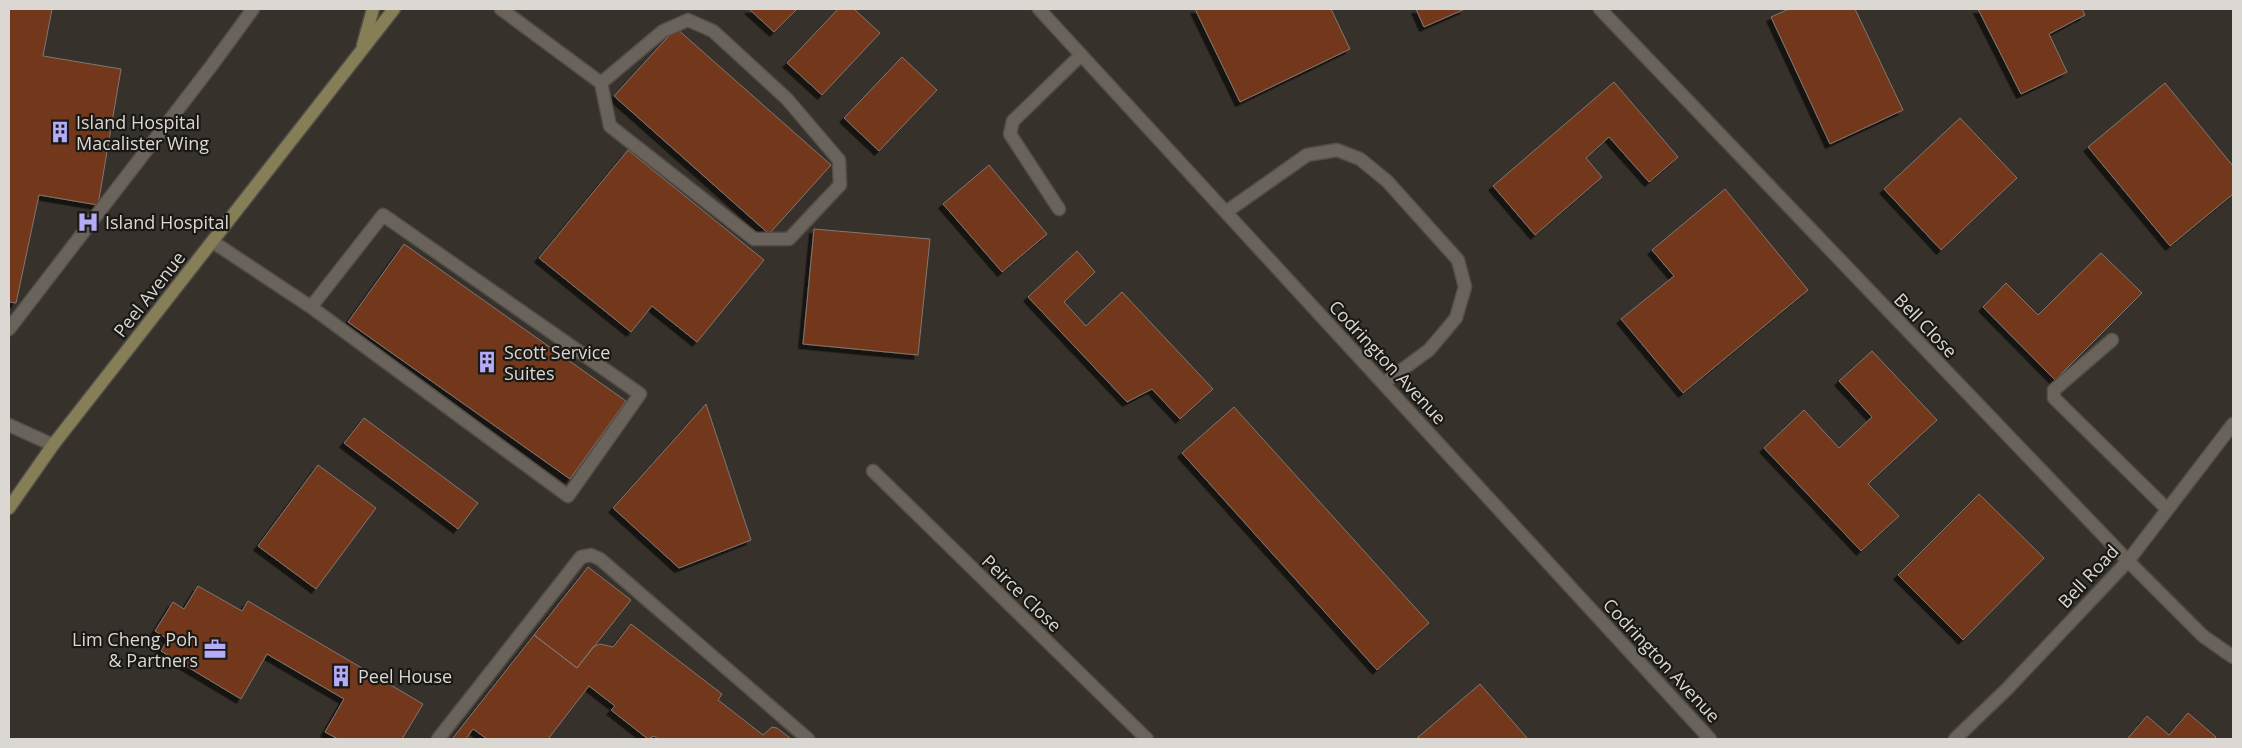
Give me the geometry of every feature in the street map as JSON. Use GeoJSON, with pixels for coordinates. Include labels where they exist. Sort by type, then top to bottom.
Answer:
{"type":"FeatureCollection","features":[{"type":"Feature","properties":{"kind":"main road"},"geometry":{"type":"LineString","coordinates":[[361,50],[373,9]]}},
{"type":"Feature","properties":{"kind":"main road","name":"Peel Avenue"},"geometry":{"type":"LineString","coordinates":[[9,508],[53,446],[394,9]]}},
{"type":"Feature","properties":{"kind":"street"},"geometry":{"type":"LineString","coordinates":[[9,329],[253,9]]}},
{"type":"Feature","properties":{"kind":"street"},"geometry":{"type":"LineString","coordinates":[[501,9],[601,83],[610,126],[754,239],[789,239],[840,185],[839,160],[786,99],[713,31],[688,20],[663,31],[601,83]]}},
{"type":"Feature","properties":{"kind":"street","name":"Codrington Avenue"},"geometry":{"type":"LineString","coordinates":[[1039,9],[1710,739]]}},
{"type":"Feature","properties":{"kind":"street","name":"Bell Close"},"geometry":{"type":"LineString","coordinates":[[1600,9],[2128,561],[2203,636],[2233,657]]}},
{"type":"Feature","properties":{"kind":"street"},"geometry":{"type":"LineString","coordinates":[[1059,209],[1010,134],[1013,121],[1081,55]]}},
{"type":"Feature","properties":{"kind":"street"},"geometry":{"type":"LineString","coordinates":[[1226,212],[1307,155],[1336,150],[1360,159],[1388,181],[1458,260],[1464,287],[1456,318],[1429,350],[1384,383]]}},
{"type":"Feature","properties":{"kind":"street"},"geometry":{"type":"LineString","coordinates":[[213,242],[311,307],[568,496],[640,394],[383,215],[311,307]]}},
{"type":"Feature","properties":{"kind":"street"},"geometry":{"type":"LineString","coordinates":[[2112,340],[2054,390],[2054,398],[2167,509]]}},
{"type":"Feature","properties":{"kind":"street","name":"Bell Road"},"geometry":{"type":"LineString","coordinates":[[1955,739],[2006,689],[2128,561],[2233,424]]}},
{"type":"Feature","properties":{"kind":"street"},"geometry":{"type":"LineString","coordinates":[[9,425],[53,446]]}},
{"type":"Feature","properties":{"kind":"street","name":"Peirce Close"},"geometry":{"type":"LineString","coordinates":[[873,471],[1147,739]]}},
{"type":"Feature","properties":{"kind":"street"},"geometry":{"type":"LineString","coordinates":[[438,739],[581,557],[591,555],[600,558],[808,739]]}},
{"type":"Feature","properties":{"kind":"building","name":"Island Hospital Macalister Wing"},"geometry":{"type":"Polygon","coordinates":[[[9,9],[52,9],[43,56],[121,69],[98,205],[39,195],[16,303],[9,302],[9,9]]]}},
{"type":"Feature","properties":{"kind":"building"},"geometry":{"type":"Polygon","coordinates":[[[749,9],[797,9],[774,32],[749,9]]]}},
{"type":"Feature","properties":{"kind":"building"},"geometry":{"type":"Polygon","coordinates":[[[838,9],[854,9],[880,33],[822,95],[787,63],[838,9]]]}},
{"type":"Feature","properties":{"kind":"building"},"geometry":{"type":"Polygon","coordinates":[[[1195,9],[1331,9],[1350,49],[1240,102],[1195,9]]]}},
{"type":"Feature","properties":{"kind":"building"},"geometry":{"type":"Polygon","coordinates":[[[1416,9],[1465,9],[1424,27],[1416,9]]]}},
{"type":"Feature","properties":{"kind":"building"},"geometry":{"type":"Polygon","coordinates":[[[1789,9],[1855,9],[1903,110],[1830,144],[1771,17],[1789,9]]]}},
{"type":"Feature","properties":{"kind":"building"},"geometry":{"type":"Polygon","coordinates":[[[1978,9],[2082,9],[2085,15],[2049,34],[2067,72],[2021,94],[1978,9]]]}},
{"type":"Feature","properties":{"kind":"building"},"geometry":{"type":"Polygon","coordinates":[[[676,28],[831,165],[769,234],[614,96],[676,28]]]}},
{"type":"Feature","properties":{"kind":"building"},"geometry":{"type":"Polygon","coordinates":[[[902,57],[937,90],[879,151],[844,118],[902,57]]]}},
{"type":"Feature","properties":{"kind":"building"},"geometry":{"type":"Polygon","coordinates":[[[1614,82],[1678,157],[1649,182],[1609,137],[1586,158],[1602,177],[1535,235],[1493,186],[1614,82]]]}},
{"type":"Feature","properties":{"kind":"building"},"geometry":{"type":"Polygon","coordinates":[[[2165,83],[2233,166],[2233,194],[2170,246],[2088,147],[2165,83]]]}},
{"type":"Feature","properties":{"kind":"building"},"geometry":{"type":"Polygon","coordinates":[[[1960,118],[2017,178],[1941,250],[1884,189],[1960,118]]]}},
{"type":"Feature","properties":{"kind":"building"},"geometry":{"type":"Polygon","coordinates":[[[628,150],[764,260],[697,342],[652,306],[631,332],[539,258],[628,150]]]}},
{"type":"Feature","properties":{"kind":"building"},"geometry":{"type":"Polygon","coordinates":[[[989,165],[1047,234],[1002,272],[943,204],[989,165]]]}},
{"type":"Feature","properties":{"kind":"building"},"geometry":{"type":"Polygon","coordinates":[[[1725,189],[1808,290],[1683,393],[1621,319],[1674,276],[1652,250],[1725,189]]]}},
{"type":"Feature","properties":{"kind":"building"},"geometry":{"type":"Polygon","coordinates":[[[814,229],[930,239],[918,355],[803,344],[814,229]]]}},
{"type":"Feature","properties":{"kind":"building","name":"Scott Service Suites"},"geometry":{"type":"Polygon","coordinates":[[[404,244],[626,401],[570,479],[348,322],[404,244]]]}},
{"type":"Feature","properties":{"kind":"building"},"geometry":{"type":"Polygon","coordinates":[[[1077,251],[1095,272],[1064,302],[1086,326],[1122,292],[1213,389],[1180,419],[1152,389],[1127,402],[1028,297],[1077,251]]]}},
{"type":"Feature","properties":{"kind":"building"},"geometry":{"type":"Polygon","coordinates":[[[2101,253],[2142,293],[2055,380],[1983,307],[2006,283],[2038,315],[2101,253]]]}},
{"type":"Feature","properties":{"kind":"building"},"geometry":{"type":"Polygon","coordinates":[[[1872,351],[1937,420],[1868,484],[1899,516],[1861,551],[1764,448],[1804,410],[1839,448],[1872,417],[1839,381],[1872,351]]]}},
{"type":"Feature","properties":{"kind":"building"},"geometry":{"type":"Polygon","coordinates":[[[706,404],[751,540],[679,568],[613,508],[706,404]]]}},
{"type":"Feature","properties":{"kind":"building"},"geometry":{"type":"Polygon","coordinates":[[[1234,407],[1429,623],[1377,670],[1182,453],[1234,407]]]}},
{"type":"Feature","properties":{"kind":"building"},"geometry":{"type":"Polygon","coordinates":[[[364,418],[478,503],[458,529],[344,443],[364,418]]]}},
{"type":"Feature","properties":{"kind":"building"},"geometry":{"type":"Polygon","coordinates":[[[318,465],[376,508],[316,589],[258,546],[318,465]]]}},
{"type":"Feature","properties":{"kind":"building"},"geometry":{"type":"Polygon","coordinates":[[[1979,494],[2044,558],[1963,640],[1898,575],[1979,494]]]}},
{"type":"Feature","properties":{"kind":"building"},"geometry":{"type":"Polygon","coordinates":[[[588,567],[631,600],[577,668],[534,635],[588,567]]]}},
{"type":"Feature","properties":{"kind":"building","name":"Peel House"},"geometry":{"type":"Polygon","coordinates":[[[198,586],[242,611],[248,601],[423,704],[402,739],[338,739],[325,732],[344,699],[267,654],[241,699],[161,651],[168,639],[155,631],[173,602],[184,609],[198,586]]]}},
{"type":"Feature","properties":{"kind":"building"},"geometry":{"type":"Polygon","coordinates":[[[631,624],[722,694],[718,700],[763,735],[772,727],[777,728],[791,739],[658,739],[654,736],[648,739],[611,710],[615,706],[589,686],[548,739],[487,739],[473,729],[466,739],[452,739],[534,635],[577,668],[593,647],[600,644],[613,647],[631,624]]]}},
{"type":"Feature","properties":{"kind":"building"},"geometry":{"type":"Polygon","coordinates":[[[1480,684],[1528,739],[1416,739],[1480,684]]]}},
{"type":"Feature","properties":{"kind":"building"},"geometry":{"type":"Polygon","coordinates":[[[2188,713],[2216,737],[2214,739],[2127,739],[2147,716],[2169,735],[2188,713]]]}},
{"type":"Feature","properties":{"kind":"place","name":"Island Hospital Macalister Wing"},"geometry":{"type":"Point","coordinates":[60,132]}},
{"type":"Feature","properties":{"kind":"place","name":"Island Hospital"},"geometry":{"type":"Point","coordinates":[88,222]}},
{"type":"Feature","properties":{"kind":"place","name":"Scott Service Suites"},"geometry":{"type":"Point","coordinates":[487,362]}},
{"type":"Feature","properties":{"kind":"place","name":"Lim Cheng Poh & Partners"},"geometry":{"type":"Point","coordinates":[215,649]}},
{"type":"Feature","properties":{"kind":"place","name":"Peel House"},"geometry":{"type":"Point","coordinates":[341,676]}}]}
